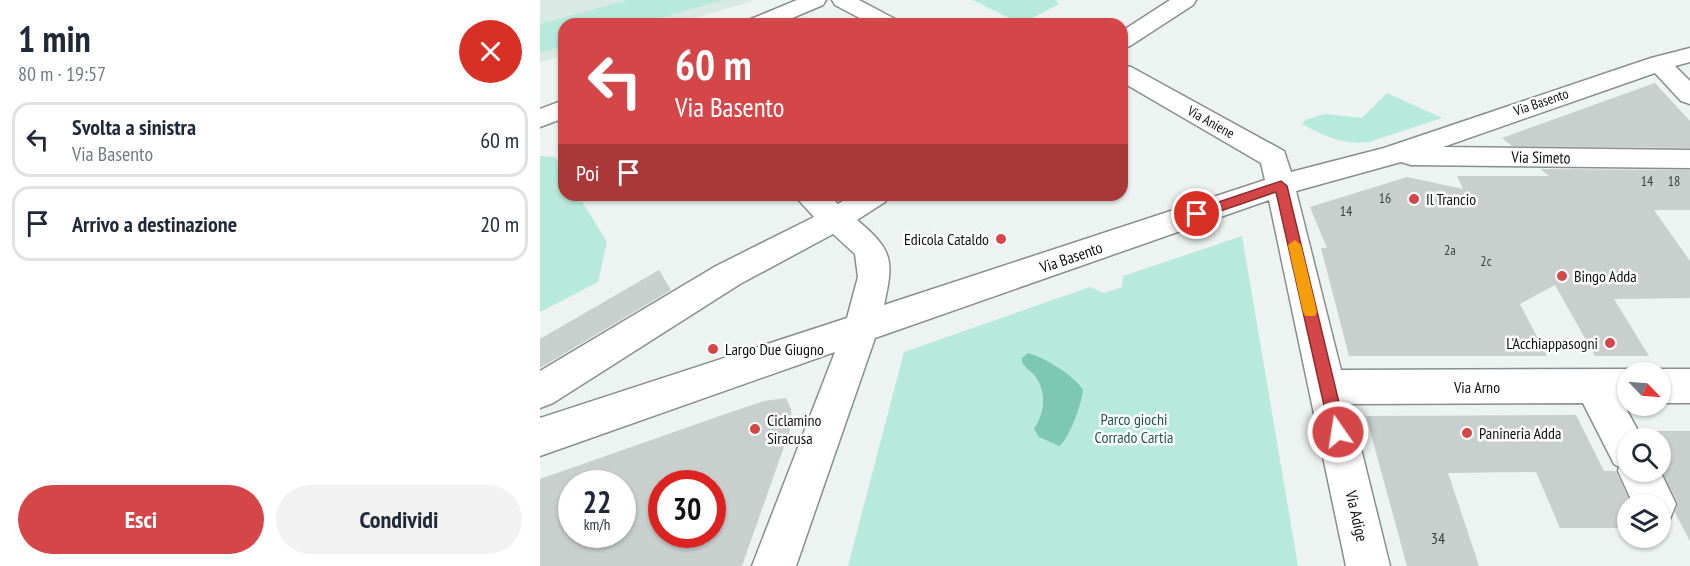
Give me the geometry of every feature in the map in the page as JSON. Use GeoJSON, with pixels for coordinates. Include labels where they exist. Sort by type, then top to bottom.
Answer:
{"type":"FeatureCollection","features":[{"type":"Feature","properties":{"kind":"street"},"geometry":{"type":"LineString","coordinates":[[773,18],[815,0]]}},
{"type":"Feature","properties":{"kind":"street"},"geometry":{"type":"LineString","coordinates":[[843,0],[876,18]]}},
{"type":"Feature","properties":{"kind":"street"},"geometry":{"type":"LineString","coordinates":[[1128,36],[1185,0]]}},
{"type":"Feature","properties":{"kind":"street","name":"Via Basento"},"geometry":{"type":"LineString","coordinates":[[540,437],[861,329],[1278,172],[1324,174],[1392,155],[1659,63],[1690,55]]}},
{"type":"Feature","properties":{"kind":"street"},"geometry":{"type":"LineString","coordinates":[[1659,63],[1690,96]]}},
{"type":"Feature","properties":{"kind":"street","name":"Via Aniene"},"geometry":{"type":"LineString","coordinates":[[1128,76],[1278,172]]}},
{"type":"Feature","properties":{"kind":"street"},"geometry":{"type":"LineString","coordinates":[[540,118],[558,110]]}},
{"type":"Feature","properties":{"kind":"street","name":"Via Simeto"},"geometry":{"type":"LineString","coordinates":[[1392,155],[1690,159]]}},
{"type":"Feature","properties":{"kind":"street","name":"Via Adige"},"geometry":{"type":"LineString","coordinates":[[1278,172],[1368,566]]}},
{"type":"Feature","properties":{"kind":"street"},"geometry":{"type":"LineString","coordinates":[[774,566],[861,329],[874,277],[870,249],[814,201]]}},
{"type":"Feature","properties":{"kind":"street"},"geometry":{"type":"LineString","coordinates":[[540,391],[728,276],[865,201]]}},
{"type":"Feature","properties":{"kind":"street"},"geometry":{"type":"LineString","coordinates":[[1611,386],[1622,428]]}},
{"type":"Feature","properties":{"kind":"street","name":"Via Arno"},"geometry":{"type":"LineString","coordinates":[[1328,387],[1611,386]]}},
{"type":"Feature","properties":{"kind":"street"},"geometry":{"type":"LineString","coordinates":[[1671,386],[1690,386]]}},
{"type":"Feature","properties":{"kind":"shaded area"},"geometry":{"type":"Polygon","coordinates":[[[540,0],[756,0],[694,18],[558,18],[558,57],[540,62],[540,0]]]}},
{"type":"Feature","properties":{"kind":"shaded area"},"geometry":{"type":"Polygon","coordinates":[[[1028,353],[1058,368],[1083,390],[1074,421],[1067,437],[1059,446],[1039,437],[1034,429],[1042,409],[1043,396],[1039,382],[1022,362],[1022,358],[1028,353]]]}},
{"type":"Feature","properties":{"kind":"green space"},"geometry":{"type":"Polygon","coordinates":[[[628,0],[723,0],[661,18],[562,18],[628,0]]]}},
{"type":"Feature","properties":{"kind":"green space"},"geometry":{"type":"Polygon","coordinates":[[[973,0],[1056,0],[1059,4],[1032,18],[1009,18],[973,0]]]}},
{"type":"Feature","properties":{"kind":"green space"},"geometry":{"type":"Polygon","coordinates":[[[558,19],[558,48],[540,53],[540,24],[558,19]]]}},
{"type":"Feature","properties":{"kind":"green space"},"geometry":{"type":"Polygon","coordinates":[[[1387,93],[1442,118],[1360,143],[1335,139],[1302,124],[1305,120],[1325,114],[1362,118],[1387,93]]]}},
{"type":"Feature","properties":{"kind":"green space"},"geometry":{"type":"Polygon","coordinates":[[[540,156],[555,157],[558,162],[558,201],[582,201],[607,242],[598,282],[540,312],[540,156]]]}},
{"type":"Feature","properties":{"kind":"green space","name":"Parco giochi Corrado Cartia"},"geometry":{"type":"Polygon","coordinates":[[[1242,236],[1298,566],[848,566],[904,352],[1090,287],[1104,293],[1122,287],[1123,276],[1242,236]]]}},
{"type":"Feature","properties":{"kind":"building"},"geometry":{"type":"Polygon","coordinates":[[[1655,83],[1690,121],[1690,148],[1512,146],[1502,138],[1655,83]]]}},
{"type":"Feature","properties":{"kind":"building"},"geometry":{"type":"Polygon","coordinates":[[[1540,169],[1690,170],[1690,210],[1654,210],[1690,261],[1690,298],[1614,299],[1649,356],[1595,356],[1555,285],[1520,304],[1547,356],[1349,356],[1321,248],[1327,248],[1310,207],[1407,177],[1463,189],[1457,176],[1549,176],[1540,169]]]}},
{"type":"Feature","properties":{"kind":"building"},"geometry":{"type":"Polygon","coordinates":[[[659,270],[671,290],[540,368],[540,339],[659,270]]]}},
{"type":"Feature","properties":{"kind":"building"},"geometry":{"type":"Polygon","coordinates":[[[786,398],[791,409],[792,424],[742,566],[540,566],[540,479],[558,473],[558,548],[636,548],[636,470],[566,470],[764,401],[786,398]]]}},
{"type":"Feature","properties":{"kind":"building"},"geometry":{"type":"Polygon","coordinates":[[[1576,415],[1604,471],[1616,471],[1617,482],[1621,482],[1627,494],[1617,494],[1617,528],[1560,528],[1536,472],[1448,473],[1479,566],[1407,566],[1366,416],[1576,415]]]}},
{"type":"Feature","properties":{"kind":"building"},"geometry":{"type":"Polygon","coordinates":[[[1671,431],[1690,431],[1690,541],[1675,513],[1678,503],[1667,482],[1671,482],[1671,431]]]}},
{"type":"Feature","properties":{"kind":"slow traffic"},"geometry":{"type":"LineString","coordinates":[[1295,245],[1310,312]]}},
{"type":"Feature","properties":{"kind":"place","name":"Il Trancio"},"geometry":{"type":"Point","coordinates":[1414,199]}},
{"type":"Feature","properties":{"kind":"place","name":"Edicola Cataldo"},"geometry":{"type":"Point","coordinates":[1001,239]}},
{"type":"Feature","properties":{"kind":"place","name":"Bingo Adda"},"geometry":{"type":"Point","coordinates":[1562,276]}},
{"type":"Feature","properties":{"kind":"place","name":"L'Acchiappasogni"},"geometry":{"type":"Point","coordinates":[1610,343]}},
{"type":"Feature","properties":{"kind":"place","name":"Largo Due Giugno"},"geometry":{"type":"Point","coordinates":[713,349]}},
{"type":"Feature","properties":{"kind":"place","name":"Ciclamino Siracusa"},"geometry":{"type":"Point","coordinates":[755,429]}},
{"type":"Feature","properties":{"kind":"place","name":"Panineria Adda"},"geometry":{"type":"Point","coordinates":[1467,433]}},
{"type":"Feature","properties":{"kind":"route"},"geometry":{"type":"LineString","coordinates":[[1197,214],[1281,186],[1338,432]]}}]}
